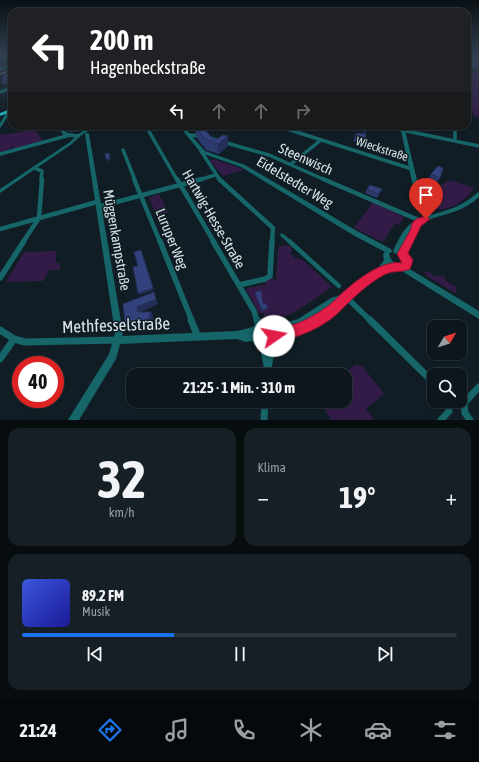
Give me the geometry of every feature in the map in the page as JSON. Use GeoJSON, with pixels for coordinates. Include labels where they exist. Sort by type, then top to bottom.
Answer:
{"type":"FeatureCollection","features":[{"type":"Feature","properties":{"kind":"street"},"geometry":{"type":"LineString","coordinates":[[0,91],[7,89]]}},
{"type":"Feature","properties":{"kind":"street"},"geometry":{"type":"LineString","coordinates":[[0,126],[1,115]]}},
{"type":"Feature","properties":{"kind":"street"},"geometry":{"type":"LineString","coordinates":[[62,130],[65,134],[83,136],[90,130]]}},
{"type":"Feature","properties":{"kind":"street"},"geometry":{"type":"LineString","coordinates":[[0,191],[92,130]]}},
{"type":"Feature","properties":{"kind":"street","name":"Hartwig-Hesse-Straße"},"geometry":{"type":"LineString","coordinates":[[148,130],[254,310],[256,332]]}},
{"type":"Feature","properties":{"kind":"street"},"geometry":{"type":"LineString","coordinates":[[185,130],[201,151],[215,175],[273,228],[270,276],[266,280],[239,285]]}},
{"type":"Feature","properties":{"kind":"street","name":"Wieckstraße"},"geometry":{"type":"LineString","coordinates":[[290,130],[412,169]]}},
{"type":"Feature","properties":{"kind":"street"},"geometry":{"type":"LineString","coordinates":[[403,130],[420,205],[430,218]]}},
{"type":"Feature","properties":{"kind":"street"},"geometry":{"type":"LineString","coordinates":[[411,130],[479,146]]}},
{"type":"Feature","properties":{"kind":"street"},"geometry":{"type":"LineString","coordinates":[[455,130],[455,141]]}},
{"type":"Feature","properties":{"kind":"street","name":"Steenwisch"},"geometry":{"type":"LineString","coordinates":[[189,135],[197,134],[269,155],[418,223]]}},
{"type":"Feature","properties":{"kind":"street"},"geometry":{"type":"LineString","coordinates":[[0,154],[70,135]]}},
{"type":"Feature","properties":{"kind":"street","name":"Müggenkampstraße"},"geometry":{"type":"LineString","coordinates":[[83,136],[88,144],[119,327],[119,340]]}},
{"type":"Feature","properties":{"kind":"street"},"geometry":{"type":"LineString","coordinates":[[291,164],[321,140]]}},
{"type":"Feature","properties":{"kind":"street","name":"Luruper Weg"},"geometry":{"type":"LineString","coordinates":[[123,150],[198,337]]}},
{"type":"Feature","properties":{"kind":"street","name":"Eidelstedter Weg"},"geometry":{"type":"LineString","coordinates":[[201,151],[208,155],[243,166],[392,254],[394,266]]}},
{"type":"Feature","properties":{"kind":"street"},"geometry":{"type":"LineString","coordinates":[[0,278],[39,218],[42,172],[40,169],[34,168]]}},
{"type":"Feature","properties":{"kind":"street"},"geometry":{"type":"LineString","coordinates":[[0,229],[39,218],[142,195],[215,175]]}},
{"type":"Feature","properties":{"kind":"street"},"geometry":{"type":"LineString","coordinates":[[418,223],[464,207],[479,194]]}},
{"type":"Feature","properties":{"kind":"street","name":"Methfesselstraße"},"geometry":{"type":"LineString","coordinates":[[379,272],[392,254],[416,229],[418,223]]}},
{"type":"Feature","properties":{"kind":"street"},"geometry":{"type":"LineString","coordinates":[[282,235],[339,286]]}},
{"type":"Feature","properties":{"kind":"street"},"geometry":{"type":"LineString","coordinates":[[392,254],[406,258],[405,266]]}},
{"type":"Feature","properties":{"kind":"street"},"geometry":{"type":"LineString","coordinates":[[394,266],[405,266],[425,282],[479,315]]}},
{"type":"Feature","properties":{"kind":"street","name":"Methfesselstraße"},"geometry":{"type":"LineString","coordinates":[[0,330],[14,339],[30,342],[237,335],[246,338],[267,325],[273,333],[299,330],[338,305],[345,296],[379,272],[394,266]]}},
{"type":"Feature","properties":{"kind":"street"},"geometry":{"type":"LineString","coordinates":[[345,296],[427,376]]}},
{"type":"Feature","properties":{"kind":"street"},"geometry":{"type":"LineString","coordinates":[[256,332],[258,342],[266,344]]}},
{"type":"Feature","properties":{"kind":"street"},"geometry":{"type":"LineString","coordinates":[[268,368],[266,344],[273,333]]}},
{"type":"Feature","properties":{"kind":"street"},"geometry":{"type":"LineString","coordinates":[[0,359],[14,339]]}},
{"type":"Feature","properties":{"kind":"street"},"geometry":{"type":"LineString","coordinates":[[73,420],[113,356],[119,340]]}},
{"type":"Feature","properties":{"kind":"street"},"geometry":{"type":"LineString","coordinates":[[470,420],[464,410],[465,399],[479,387]]}},
{"type":"Feature","properties":{"kind":"street"},"geometry":{"type":"LineString","coordinates":[[264,420],[265,408]]}},
{"type":"Feature","properties":{"kind":"street"},"geometry":{"type":"LineString","coordinates":[[441,420],[449,411],[449,408]]}},
{"type":"Feature","properties":{"kind":"shaded area"},"geometry":{"type":"Polygon","coordinates":[[[471,77],[479,77],[479,118],[473,116],[471,77]]]}},
{"type":"Feature","properties":{"kind":"shaded area"},"geometry":{"type":"Polygon","coordinates":[[[35,130],[43,141],[13,149],[12,145],[10,149],[0,152],[0,135],[35,130]]]}},
{"type":"Feature","properties":{"kind":"shaded area"},"geometry":{"type":"Polygon","coordinates":[[[214,159],[245,170],[226,175],[224,177],[210,161],[214,159]]]}},
{"type":"Feature","properties":{"kind":"shaded area"},"geometry":{"type":"Polygon","coordinates":[[[450,180],[474,188],[464,200],[454,206],[439,209],[430,206],[426,190],[430,191],[450,180]]]}},
{"type":"Feature","properties":{"kind":"shaded area"},"geometry":{"type":"Polygon","coordinates":[[[159,194],[168,212],[157,216],[149,198],[159,194]]]}},
{"type":"Feature","properties":{"kind":"shaded area"},"geometry":{"type":"Polygon","coordinates":[[[373,202],[404,217],[399,225],[395,223],[383,242],[354,228],[373,202]]]}},
{"type":"Feature","properties":{"kind":"shaded area"},"geometry":{"type":"Polygon","coordinates":[[[286,245],[291,247],[292,251],[290,253],[296,259],[298,258],[304,261],[332,287],[295,312],[272,321],[267,320],[263,313],[259,313],[247,291],[247,288],[265,285],[266,281],[272,278],[276,280],[278,247],[286,245]]]}},
{"type":"Feature","properties":{"kind":"shaded area"},"geometry":{"type":"Polygon","coordinates":[[[56,251],[56,263],[60,263],[60,270],[49,270],[43,281],[6,282],[24,252],[56,251]]]}},
{"type":"Feature","properties":{"kind":"shaded area"},"geometry":{"type":"Polygon","coordinates":[[[428,271],[434,276],[444,276],[447,282],[456,287],[457,292],[455,293],[427,276],[424,272],[428,271]]]}},
{"type":"Feature","properties":{"kind":"shaded area"},"geometry":{"type":"Polygon","coordinates":[[[356,364],[363,367],[384,394],[366,409],[374,420],[331,420],[325,410],[325,408],[352,408],[351,368],[356,364]]]}},
{"type":"Feature","properties":{"kind":"building"},"geometry":{"type":"Polygon","coordinates":[[[4,77],[8,77],[8,80],[2,80],[4,77]]]}},
{"type":"Feature","properties":{"kind":"building"},"geometry":{"type":"Polygon","coordinates":[[[198,130],[205,130],[213,139],[216,140],[223,135],[228,136],[218,144],[205,139],[198,130]]]}},
{"type":"Feature","properties":{"kind":"building"},"geometry":{"type":"Polygon","coordinates":[[[365,130],[366,141],[355,136],[357,133],[364,134],[365,130]]]}},
{"type":"Feature","properties":{"kind":"building"},"geometry":{"type":"Polygon","coordinates":[[[109,153],[110,158],[106,159],[105,154],[109,153]]]}},
{"type":"Feature","properties":{"kind":"building"},"geometry":{"type":"Polygon","coordinates":[[[438,166],[443,168],[440,178],[431,174],[438,166]]]}},
{"type":"Feature","properties":{"kind":"building"},"geometry":{"type":"Polygon","coordinates":[[[370,185],[382,189],[378,194],[367,189],[370,185]]]}},
{"type":"Feature","properties":{"kind":"building"},"geometry":{"type":"Polygon","coordinates":[[[141,250],[153,288],[138,293],[133,267],[138,266],[134,252],[141,250]]]}},
{"type":"Feature","properties":{"kind":"building"},"geometry":{"type":"Polygon","coordinates":[[[261,291],[263,304],[265,303],[268,308],[262,310],[255,292],[261,291]]]}},
{"type":"Feature","properties":{"kind":"building"},"geometry":{"type":"Polygon","coordinates":[[[154,292],[156,299],[137,307],[138,312],[151,312],[148,323],[128,324],[125,322],[123,304],[154,292]]]}},
{"type":"Feature","properties":{"kind":"route"},"geometry":{"type":"LineString","coordinates":[[274,336],[299,330],[310,324],[338,305],[345,296],[379,272],[388,270],[394,266],[402,268],[406,266],[408,264],[408,260],[402,254],[404,249],[413,231],[416,229],[416,224],[426,219]]}}]}
